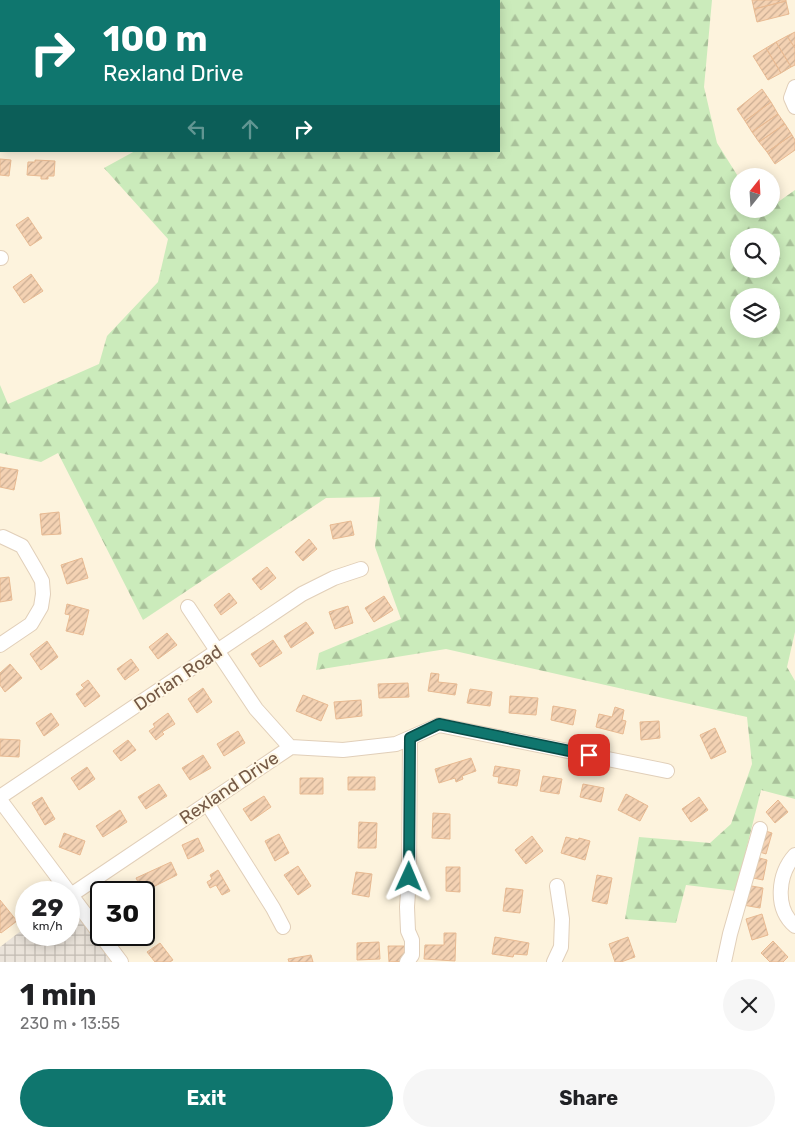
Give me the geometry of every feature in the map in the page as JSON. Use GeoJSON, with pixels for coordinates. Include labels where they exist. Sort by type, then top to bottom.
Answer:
{"type":"FeatureCollection","features":[{"type":"Feature","properties":{"kind":"street"},"geometry":{"type":"LineString","coordinates":[[795,87],[791,98],[795,107]]}},
{"type":"Feature","properties":{"kind":"street"},"geometry":{"type":"LineString","coordinates":[[0,644],[31,624],[38,613],[43,594],[42,581],[22,546],[3,537]]}},
{"type":"Feature","properties":{"kind":"street","name":"Dorian Road"},"geometry":{"type":"LineString","coordinates":[[0,798],[302,594],[334,578],[361,569]]}},
{"type":"Feature","properties":{"kind":"street"},"geometry":{"type":"LineString","coordinates":[[188,607],[256,709],[290,748]]}},
{"type":"Feature","properties":{"kind":"street","name":"Rexland Drive"},"geometry":{"type":"LineString","coordinates":[[80,889],[290,748],[343,750],[396,744],[439,724],[667,771]]}},
{"type":"Feature","properties":{"kind":"street"},"geometry":{"type":"LineString","coordinates":[[407,962],[412,955],[412,940],[408,931],[407,907],[410,738]]}},
{"type":"Feature","properties":{"kind":"street"},"geometry":{"type":"LineString","coordinates":[[0,798],[61,881]]}},
{"type":"Feature","properties":{"kind":"street"},"geometry":{"type":"LineString","coordinates":[[207,803],[283,927]]}},
{"type":"Feature","properties":{"kind":"street"},"geometry":{"type":"LineString","coordinates":[[724,962],[730,934],[760,830]]}},
{"type":"Feature","properties":{"kind":"street"},"geometry":{"type":"LineString","coordinates":[[795,855],[785,869],[780,890],[780,902],[791,923],[795,926]]}},
{"type":"Feature","properties":{"kind":"street"},"geometry":{"type":"LineString","coordinates":[[554,962],[561,947],[562,919],[557,886]]}},
{"type":"Feature","properties":{"kind":"street"},"geometry":{"type":"LineString","coordinates":[[80,907],[121,962]]}},
{"type":"Feature","properties":{"kind":"shaded area"},"geometry":{"type":"Polygon","coordinates":[[[80,914],[90,930],[90,946],[101,946],[111,962],[0,962],[0,947],[15,935],[15,946],[80,946],[80,914]]]}},
{"type":"Feature","properties":{"kind":"green space"},"geometry":{"type":"Polygon","coordinates":[[[500,0],[712,0],[704,87],[717,143],[733,168],[730,168],[730,218],[780,218],[780,201],[795,190],[795,632],[787,667],[795,681],[795,799],[761,790],[736,891],[686,885],[676,923],[625,919],[639,837],[710,843],[731,824],[752,764],[747,717],[446,649],[316,670],[319,653],[401,619],[375,547],[380,497],[326,498],[143,620],[58,453],[41,462],[0,453],[0,385],[8,404],[99,364],[107,336],[158,282],[168,239],[104,168],[133,152],[500,152],[500,0]]]}},
{"type":"Feature","properties":{"kind":"building"},"geometry":{"type":"Polygon","coordinates":[[[752,0],[786,0],[786,1],[754,9],[752,0]]]}},
{"type":"Feature","properties":{"kind":"building"},"geometry":{"type":"Polygon","coordinates":[[[786,1],[789,14],[757,22],[754,9],[786,1]]]}},
{"type":"Feature","properties":{"kind":"building"},"geometry":{"type":"Polygon","coordinates":[[[795,32],[795,48],[787,36],[795,32]]]}},
{"type":"Feature","properties":{"kind":"building"},"geometry":{"type":"Polygon","coordinates":[[[787,36],[795,48],[795,65],[791,67],[776,42],[787,36]]]}},
{"type":"Feature","properties":{"kind":"building"},"geometry":{"type":"Polygon","coordinates":[[[776,42],[791,67],[781,73],[766,48],[776,42]]]}},
{"type":"Feature","properties":{"kind":"building"},"geometry":{"type":"Polygon","coordinates":[[[766,48],[781,73],[768,80],[753,56],[766,48]]]}},
{"type":"Feature","properties":{"kind":"building"},"geometry":{"type":"Polygon","coordinates":[[[762,89],[771,102],[745,121],[737,109],[762,89]]]}},
{"type":"Feature","properties":{"kind":"building"},"geometry":{"type":"Polygon","coordinates":[[[771,102],[778,114],[752,132],[745,121],[771,102]]]}},
{"type":"Feature","properties":{"kind":"building"},"geometry":{"type":"Polygon","coordinates":[[[778,114],[785,124],[759,142],[752,132],[778,114]]]}},
{"type":"Feature","properties":{"kind":"building"},"geometry":{"type":"Polygon","coordinates":[[[785,124],[792,135],[767,152],[759,142],[785,124]]]}},
{"type":"Feature","properties":{"kind":"building"},"geometry":{"type":"Polygon","coordinates":[[[792,135],[795,140],[795,150],[775,164],[767,152],[792,135]]]}},
{"type":"Feature","properties":{"kind":"building"},"geometry":{"type":"Polygon","coordinates":[[[0,159],[11,160],[9,176],[0,175],[0,159]]]}},
{"type":"Feature","properties":{"kind":"building"},"geometry":{"type":"Polygon","coordinates":[[[35,160],[55,161],[54,176],[48,176],[48,179],[41,179],[41,176],[27,175],[28,162],[35,162],[35,160]]]}},
{"type":"Feature","properties":{"kind":"building"},"geometry":{"type":"Polygon","coordinates":[[[28,217],[42,238],[30,246],[16,225],[28,217]]]}},
{"type":"Feature","properties":{"kind":"building"},"geometry":{"type":"Polygon","coordinates":[[[31,274],[43,291],[24,303],[13,287],[31,274]]]}},
{"type":"Feature","properties":{"kind":"building"},"geometry":{"type":"Polygon","coordinates":[[[0,467],[18,470],[14,490],[0,487],[0,467]]]}},
{"type":"Feature","properties":{"kind":"building"},"geometry":{"type":"Polygon","coordinates":[[[59,512],[61,534],[42,535],[40,514],[59,512]]]}},
{"type":"Feature","properties":{"kind":"building"},"geometry":{"type":"Polygon","coordinates":[[[351,521],[354,535],[333,539],[330,525],[351,521]]]}},
{"type":"Feature","properties":{"kind":"building"},"geometry":{"type":"Polygon","coordinates":[[[309,539],[317,549],[303,561],[295,552],[309,539]]]}},
{"type":"Feature","properties":{"kind":"building"},"geometry":{"type":"Polygon","coordinates":[[[82,558],[88,578],[67,584],[61,565],[82,558]]]}},
{"type":"Feature","properties":{"kind":"building"},"geometry":{"type":"Polygon","coordinates":[[[267,567],[276,578],[261,590],[252,579],[267,567]]]}},
{"type":"Feature","properties":{"kind":"building"},"geometry":{"type":"Polygon","coordinates":[[[9,577],[12,600],[0,602],[0,578],[9,577]]]}},
{"type":"Feature","properties":{"kind":"building"},"geometry":{"type":"Polygon","coordinates":[[[229,593],[237,603],[221,615],[214,605],[229,593]]]}},
{"type":"Feature","properties":{"kind":"building"},"geometry":{"type":"Polygon","coordinates":[[[384,596],[393,610],[374,622],[365,608],[384,596]]]}},
{"type":"Feature","properties":{"kind":"building"},"geometry":{"type":"Polygon","coordinates":[[[67,604],[89,610],[83,635],[66,631],[70,615],[65,614],[67,604]]]}},
{"type":"Feature","properties":{"kind":"building"},"geometry":{"type":"Polygon","coordinates":[[[348,606],[353,623],[335,629],[329,612],[348,606]]]}},
{"type":"Feature","properties":{"kind":"building"},"geometry":{"type":"Polygon","coordinates":[[[306,622],[314,633],[291,648],[284,636],[306,622]]]}},
{"type":"Feature","properties":{"kind":"building"},"geometry":{"type":"Polygon","coordinates":[[[167,633],[177,645],[158,659],[149,647],[167,633]]]}},
{"type":"Feature","properties":{"kind":"building"},"geometry":{"type":"Polygon","coordinates":[[[273,640],[282,653],[260,667],[251,654],[273,640]]]}},
{"type":"Feature","properties":{"kind":"building"},"geometry":{"type":"Polygon","coordinates":[[[47,641],[58,657],[41,670],[30,654],[47,641]]]}},
{"type":"Feature","properties":{"kind":"building"},"geometry":{"type":"Polygon","coordinates":[[[131,659],[139,670],[125,680],[117,669],[131,659]]]}},
{"type":"Feature","properties":{"kind":"building"},"geometry":{"type":"Polygon","coordinates":[[[10,664],[22,678],[5,692],[0,685],[0,673],[10,664]]]}},
{"type":"Feature","properties":{"kind":"building"},"geometry":{"type":"Polygon","coordinates":[[[431,673],[439,674],[438,682],[457,684],[455,695],[428,691],[431,673]]]}},
{"type":"Feature","properties":{"kind":"building"},"geometry":{"type":"Polygon","coordinates":[[[88,680],[100,696],[85,707],[76,694],[84,688],[81,685],[88,680]]]}},
{"type":"Feature","properties":{"kind":"building"},"geometry":{"type":"Polygon","coordinates":[[[408,683],[409,697],[379,698],[378,684],[408,683]]]}},
{"type":"Feature","properties":{"kind":"building"},"geometry":{"type":"Polygon","coordinates":[[[203,688],[212,702],[197,713],[188,699],[203,688]]]}},
{"type":"Feature","properties":{"kind":"building"},"geometry":{"type":"Polygon","coordinates":[[[470,689],[492,692],[490,706],[467,703],[470,689]]]}},
{"type":"Feature","properties":{"kind":"building"},"geometry":{"type":"Polygon","coordinates":[[[303,695],[328,705],[321,721],[296,711],[303,695]]]}},
{"type":"Feature","properties":{"kind":"building"},"geometry":{"type":"Polygon","coordinates":[[[510,696],[538,698],[536,715],[509,713],[510,696]]]}},
{"type":"Feature","properties":{"kind":"building"},"geometry":{"type":"Polygon","coordinates":[[[361,700],[362,716],[336,719],[334,702],[361,700]]]}},
{"type":"Feature","properties":{"kind":"building"},"geometry":{"type":"Polygon","coordinates":[[[553,706],[576,710],[573,725],[551,720],[553,706]]]}},
{"type":"Feature","properties":{"kind":"building"},"geometry":{"type":"Polygon","coordinates":[[[615,707],[624,710],[622,720],[626,721],[623,734],[596,727],[599,714],[612,717],[615,707]]]}},
{"type":"Feature","properties":{"kind":"building"},"geometry":{"type":"Polygon","coordinates":[[[51,713],[59,725],[44,736],[36,723],[51,713]]]}},
{"type":"Feature","properties":{"kind":"building"},"geometry":{"type":"Polygon","coordinates":[[[168,713],[175,724],[162,732],[164,734],[156,740],[149,731],[155,727],[153,724],[168,713]]]}},
{"type":"Feature","properties":{"kind":"building"},"geometry":{"type":"Polygon","coordinates":[[[659,721],[660,738],[641,740],[640,722],[659,721]]]}},
{"type":"Feature","properties":{"kind":"building"},"geometry":{"type":"Polygon","coordinates":[[[715,728],[726,752],[711,759],[700,735],[715,728]]]}},
{"type":"Feature","properties":{"kind":"building"},"geometry":{"type":"Polygon","coordinates":[[[238,731],[245,743],[224,756],[217,744],[238,731]]]}},
{"type":"Feature","properties":{"kind":"building"},"geometry":{"type":"Polygon","coordinates":[[[0,739],[20,740],[19,757],[0,756],[0,739]]]}},
{"type":"Feature","properties":{"kind":"building"},"geometry":{"type":"Polygon","coordinates":[[[128,740],[136,750],[121,761],[113,751],[128,740]]]}},
{"type":"Feature","properties":{"kind":"building"},"geometry":{"type":"Polygon","coordinates":[[[203,755],[211,768],[190,780],[182,768],[203,755]]]}},
{"type":"Feature","properties":{"kind":"building"},"geometry":{"type":"Polygon","coordinates":[[[471,758],[476,771],[462,776],[463,779],[456,782],[455,778],[439,783],[435,769],[471,758]]]}},
{"type":"Feature","properties":{"kind":"building"},"geometry":{"type":"Polygon","coordinates":[[[495,766],[520,770],[517,786],[498,783],[499,777],[493,776],[495,766]]]}},
{"type":"Feature","properties":{"kind":"building"},"geometry":{"type":"Polygon","coordinates":[[[87,767],[95,779],[79,790],[71,778],[87,767]]]}},
{"type":"Feature","properties":{"kind":"building"},"geometry":{"type":"Polygon","coordinates":[[[543,776],[562,779],[559,794],[540,791],[543,776]]]}},
{"type":"Feature","properties":{"kind":"building"},"geometry":{"type":"Polygon","coordinates":[[[348,777],[375,777],[375,790],[348,790],[348,777]]]}},
{"type":"Feature","properties":{"kind":"building"},"geometry":{"type":"Polygon","coordinates":[[[300,778],[323,778],[323,794],[300,794],[300,778]]]}},
{"type":"Feature","properties":{"kind":"building"},"geometry":{"type":"Polygon","coordinates":[[[159,784],[167,796],[146,809],[138,797],[159,784]]]}},
{"type":"Feature","properties":{"kind":"building"},"geometry":{"type":"Polygon","coordinates":[[[583,784],[604,788],[601,802],[580,797],[583,784]]]}},
{"type":"Feature","properties":{"kind":"building"},"geometry":{"type":"Polygon","coordinates":[[[626,794],[648,806],[640,821],[618,810],[626,794]]]}},
{"type":"Feature","properties":{"kind":"building"},"geometry":{"type":"Polygon","coordinates":[[[264,796],[271,807],[251,821],[243,809],[264,796]]]}},
{"type":"Feature","properties":{"kind":"building"},"geometry":{"type":"Polygon","coordinates":[[[42,797],[55,819],[45,825],[32,803],[42,797]]]}},
{"type":"Feature","properties":{"kind":"building"},"geometry":{"type":"Polygon","coordinates":[[[699,797],[708,810],[691,822],[682,809],[699,797]]]}},
{"type":"Feature","properties":{"kind":"building"},"geometry":{"type":"Polygon","coordinates":[[[778,800],[788,812],[775,823],[766,812],[778,800]]]}},
{"type":"Feature","properties":{"kind":"building"},"geometry":{"type":"Polygon","coordinates":[[[120,810],[127,822],[103,837],[96,826],[120,810]]]}},
{"type":"Feature","properties":{"kind":"building"},"geometry":{"type":"Polygon","coordinates":[[[433,813],[450,814],[450,839],[432,838],[433,813]]]}},
{"type":"Feature","properties":{"kind":"building"},"geometry":{"type":"Polygon","coordinates":[[[359,822],[377,823],[376,848],[358,848],[359,822]]]}},
{"type":"Feature","properties":{"kind":"building"},"geometry":{"type":"Polygon","coordinates":[[[759,829],[772,833],[766,854],[753,850],[759,829]]]}},
{"type":"Feature","properties":{"kind":"building"},"geometry":{"type":"Polygon","coordinates":[[[64,833],[85,841],[80,855],[59,847],[64,833]]]}},
{"type":"Feature","properties":{"kind":"building"},"geometry":{"type":"Polygon","coordinates":[[[279,834],[289,853],[275,861],[265,841],[279,834]]]}},
{"type":"Feature","properties":{"kind":"building"},"geometry":{"type":"Polygon","coordinates":[[[532,836],[543,851],[526,864],[515,850],[532,836]]]}},
{"type":"Feature","properties":{"kind":"building"},"geometry":{"type":"Polygon","coordinates":[[[566,837],[590,841],[585,860],[561,853],[566,837]]]}},
{"type":"Feature","properties":{"kind":"building"},"geometry":{"type":"Polygon","coordinates":[[[198,838],[204,851],[188,859],[182,845],[198,838]]]}},
{"type":"Feature","properties":{"kind":"building"},"geometry":{"type":"Polygon","coordinates":[[[752,856],[767,860],[763,880],[748,877],[752,856]]]}},
{"type":"Feature","properties":{"kind":"building"},"geometry":{"type":"Polygon","coordinates":[[[171,862],[177,875],[155,886],[155,881],[138,881],[136,878],[171,862]]]}},
{"type":"Feature","properties":{"kind":"building"},"geometry":{"type":"Polygon","coordinates":[[[298,866],[311,886],[298,895],[284,875],[298,866]]]}},
{"type":"Feature","properties":{"kind":"building"},"geometry":{"type":"Polygon","coordinates":[[[446,867],[460,867],[460,892],[446,891],[446,867]]]}},
{"type":"Feature","properties":{"kind":"building"},"geometry":{"type":"Polygon","coordinates":[[[218,870],[230,891],[222,895],[216,885],[210,888],[207,882],[212,879],[210,875],[218,870]]]}},
{"type":"Feature","properties":{"kind":"building"},"geometry":{"type":"Polygon","coordinates":[[[356,872],[372,874],[369,897],[352,894],[356,872]]]}},
{"type":"Feature","properties":{"kind":"building"},"geometry":{"type":"Polygon","coordinates":[[[597,875],[612,878],[607,904],[592,901],[597,875]]]}},
{"type":"Feature","properties":{"kind":"building"},"geometry":{"type":"Polygon","coordinates":[[[746,885],[763,888],[760,908],[743,905],[746,885]]]}},
{"type":"Feature","properties":{"kind":"building"},"geometry":{"type":"Polygon","coordinates":[[[506,888],[523,890],[520,913],[503,911],[506,888]]]}},
{"type":"Feature","properties":{"kind":"building"},"geometry":{"type":"Polygon","coordinates":[[[0,900],[15,919],[15,922],[0,932],[0,900]]]}},
{"type":"Feature","properties":{"kind":"building"},"geometry":{"type":"Polygon","coordinates":[[[762,914],[768,935],[752,940],[746,919],[762,914]]]}},
{"type":"Feature","properties":{"kind":"building"},"geometry":{"type":"Polygon","coordinates":[[[444,933],[456,933],[455,961],[424,959],[425,945],[444,945],[444,933]]]}},
{"type":"Feature","properties":{"kind":"building"},"geometry":{"type":"Polygon","coordinates":[[[495,937],[529,943],[527,955],[514,954],[513,957],[492,954],[495,937]]]}},
{"type":"Feature","properties":{"kind":"building"},"geometry":{"type":"Polygon","coordinates":[[[628,937],[635,957],[615,962],[609,944],[628,937]]]}},
{"type":"Feature","properties":{"kind":"building"},"geometry":{"type":"Polygon","coordinates":[[[773,941],[788,957],[783,962],[770,962],[761,953],[773,941]]]}},
{"type":"Feature","properties":{"kind":"building"},"geometry":{"type":"Polygon","coordinates":[[[379,942],[380,959],[357,960],[357,943],[379,942]]]}},
{"type":"Feature","properties":{"kind":"building"},"geometry":{"type":"Polygon","coordinates":[[[160,943],[173,960],[170,962],[155,962],[147,952],[160,943]]]}},
{"type":"Feature","properties":{"kind":"building"},"geometry":{"type":"Polygon","coordinates":[[[388,946],[406,946],[406,961],[389,962],[388,946]]]}},
{"type":"Feature","properties":{"kind":"building"},"geometry":{"type":"Polygon","coordinates":[[[311,955],[313,962],[289,962],[288,959],[311,955]]]}},
{"type":"Feature","properties":{"kind":"route"},"geometry":{"type":"LineString","coordinates":[[409,877],[410,738],[439,724],[589,755]]}}]}
